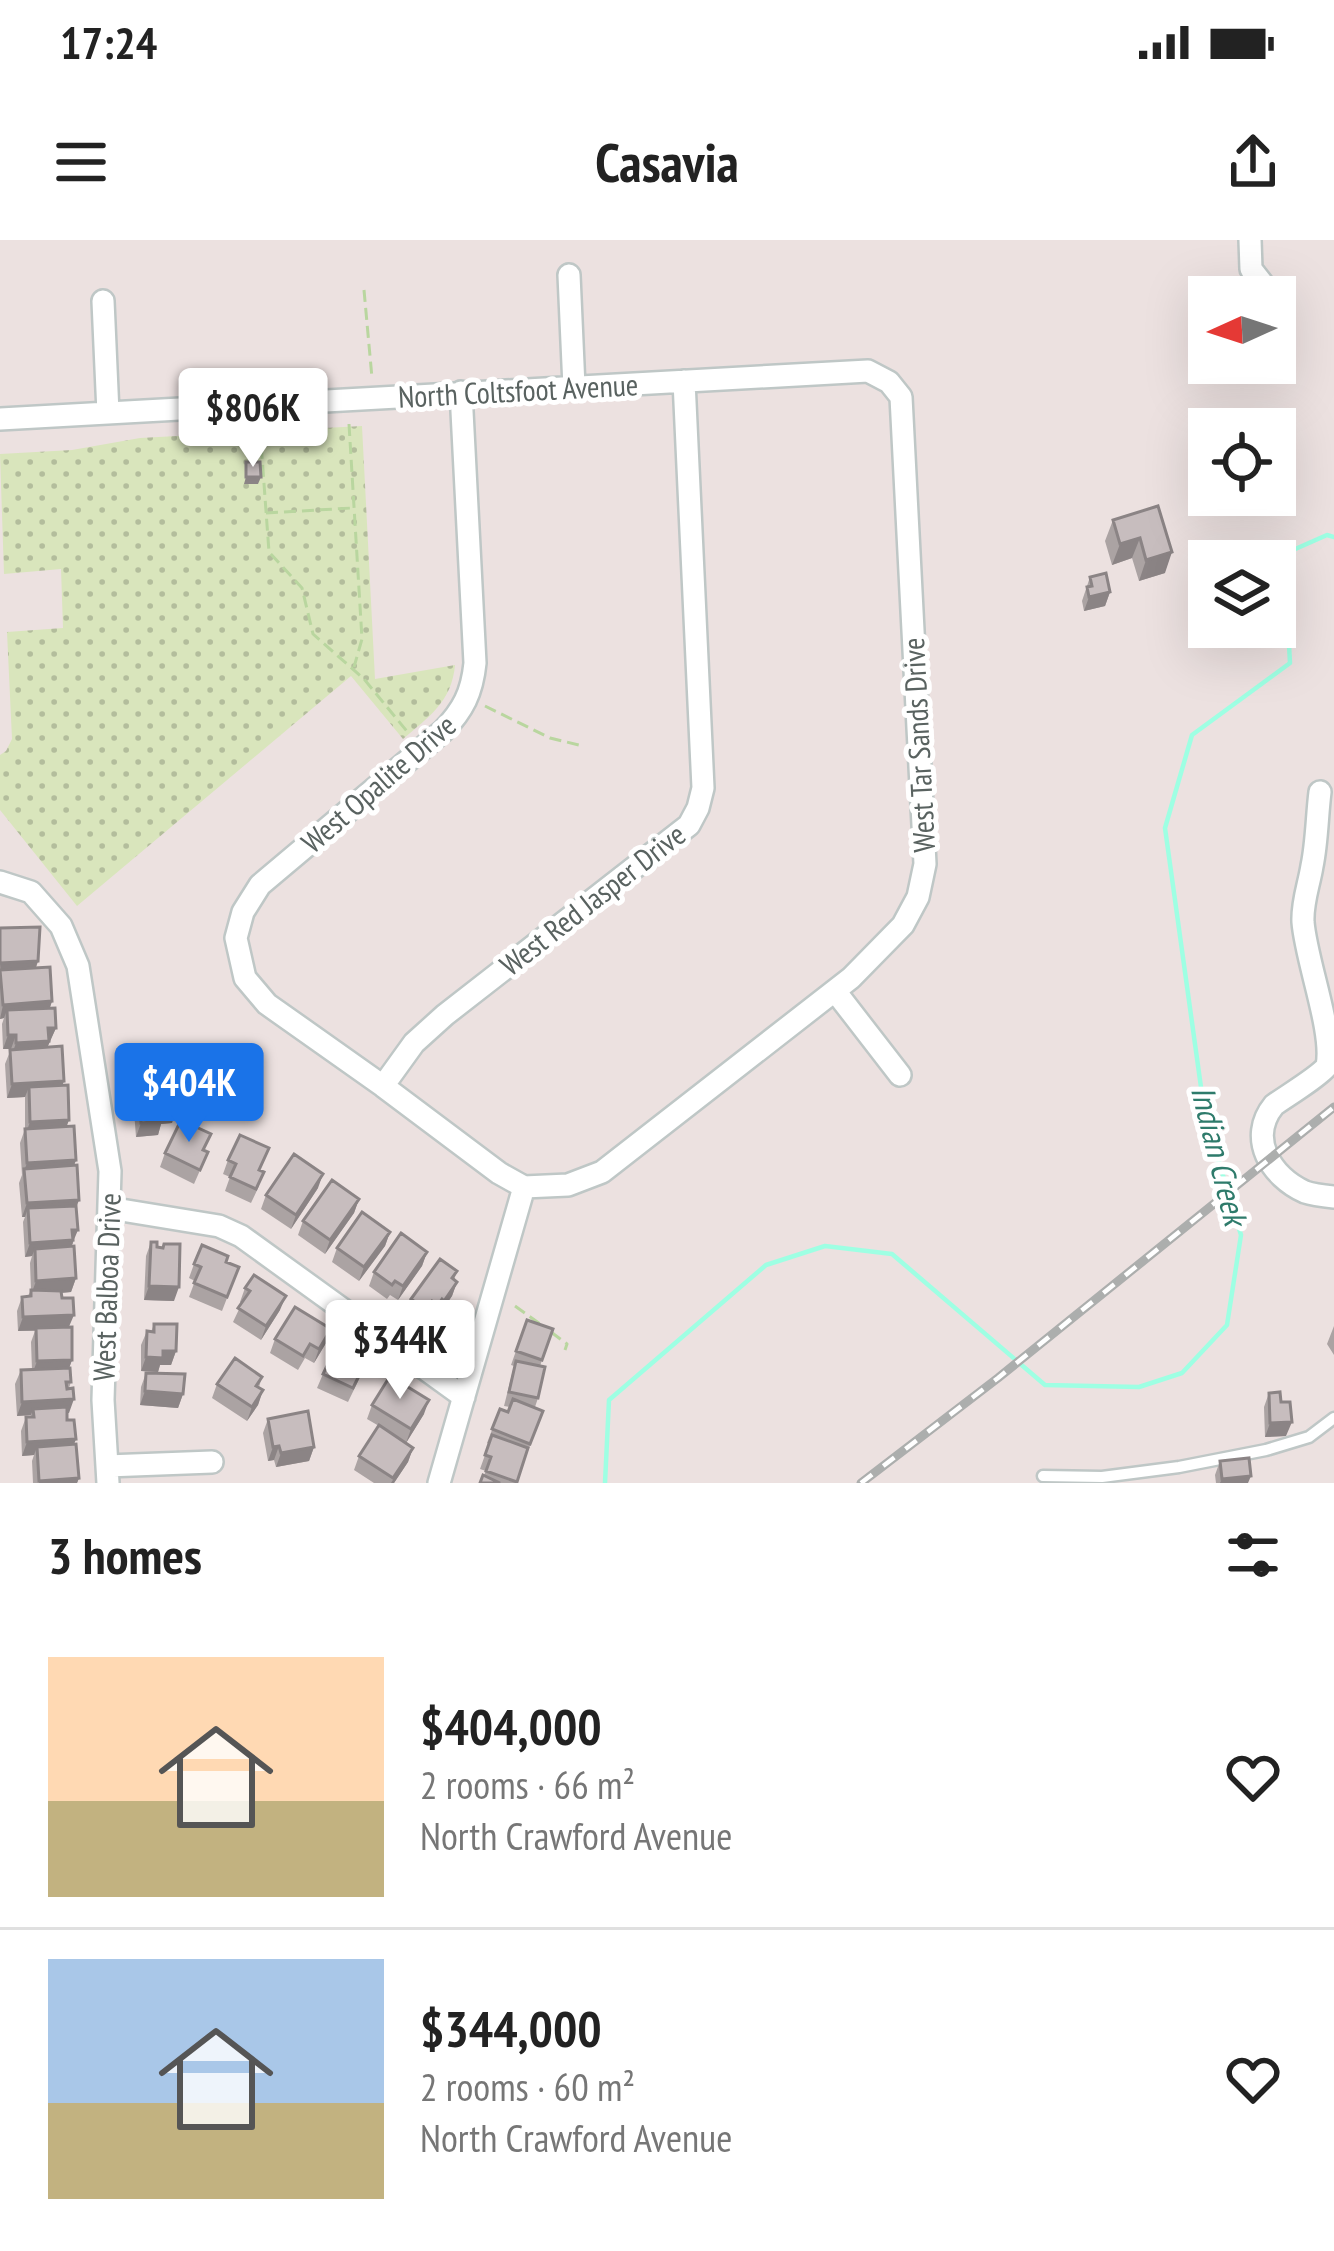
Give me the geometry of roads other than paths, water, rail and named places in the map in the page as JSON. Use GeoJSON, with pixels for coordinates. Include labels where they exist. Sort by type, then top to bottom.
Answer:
{"type":"FeatureCollection","features":[{"type":"Feature","properties":{"kind":"street"},"geometry":{"type":"LineString","coordinates":[[1250,240],[1251,269],[1257,276]]}},
{"type":"Feature","properties":{"kind":"street"},"geometry":{"type":"LineString","coordinates":[[569,274],[574,387]]}},
{"type":"Feature","properties":{"kind":"street"},"geometry":{"type":"LineString","coordinates":[[103,301],[108,413]]}},
{"type":"Feature","properties":{"kind":"street","name":"North Coltsfoot Avenue"},"geometry":{"type":"LineString","coordinates":[[0,419],[868,371],[890,382]]}},
{"type":"Feature","properties":{"kind":"street","name":"West Red Jasper Drive"},"geometry":{"type":"LineString","coordinates":[[383,1086],[414,1043],[445,1015],[689,825],[698,808],[703,788],[684,381]]}},
{"type":"Feature","properties":{"kind":"street","name":"West Tar Sands Drive"},"geometry":{"type":"LineString","coordinates":[[524,1187],[568,1185],[602,1172],[851,978],[903,925],[918,897],[925,864],[901,398],[890,382]]}},
{"type":"Feature","properties":{"kind":"street","name":"West Opalite Drive"},"geometry":{"type":"LineString","coordinates":[[383,1086],[266,1004],[245,978],[236,938],[243,912],[260,886],[443,731],[468,699],[475,663],[460,392]]}},
{"type":"Feature","properties":{"kind":"street"},"geometry":{"type":"LineString","coordinates":[[1320,792],[1303,919],[1307,948],[1334,1027],[1333,1046],[1327,1067],[1267,1113],[1261,1142],[1282,1180],[1310,1194],[1334,1197]]}},
{"type":"Feature","properties":{"kind":"street","name":"West Balboa Drive"},"geometry":{"type":"LineString","coordinates":[[0,882],[31,892],[61,926],[78,966],[110,1171],[103,1400],[108,1474]]}},
{"type":"Feature","properties":{"kind":"street"},"geometry":{"type":"LineString","coordinates":[[835,991],[900,1075]]}},
{"type":"Feature","properties":{"kind":"street"},"geometry":{"type":"LineString","coordinates":[[383,1086],[524,1187],[439,1483]]}},
{"type":"Feature","properties":{"kind":"street"},"geometry":{"type":"LineString","coordinates":[[109,1208],[219,1226],[241,1236],[464,1397]]}},
{"type":"Feature","properties":{"kind":"street"},"geometry":{"type":"LineString","coordinates":[[108,1474],[212,1462]]}},
{"type":"Feature","properties":{"kind":"lane"},"geometry":{"type":"LineString","coordinates":[[1042,1476],[1102,1477],[1266,1450],[1309,1437],[1334,1418]]}},
{"type":"Feature","properties":{"kind":"waterway","name":"Indian Creek"},"geometry":{"type":"LineString","coordinates":[[605,1483],[609,1400],[766,1265],[825,1246],[892,1254],[1045,1385],[1139,1387],[1182,1373],[1227,1325],[1241,1235],[1205,1116],[1165,828],[1192,735],[1290,663],[1284,554],[1327,535],[1334,537]]}},
{"type":"Feature","properties":{"kind":"railway"},"geometry":{"type":"LineString","coordinates":[[861,1483],[1334,1107]]}}]}
